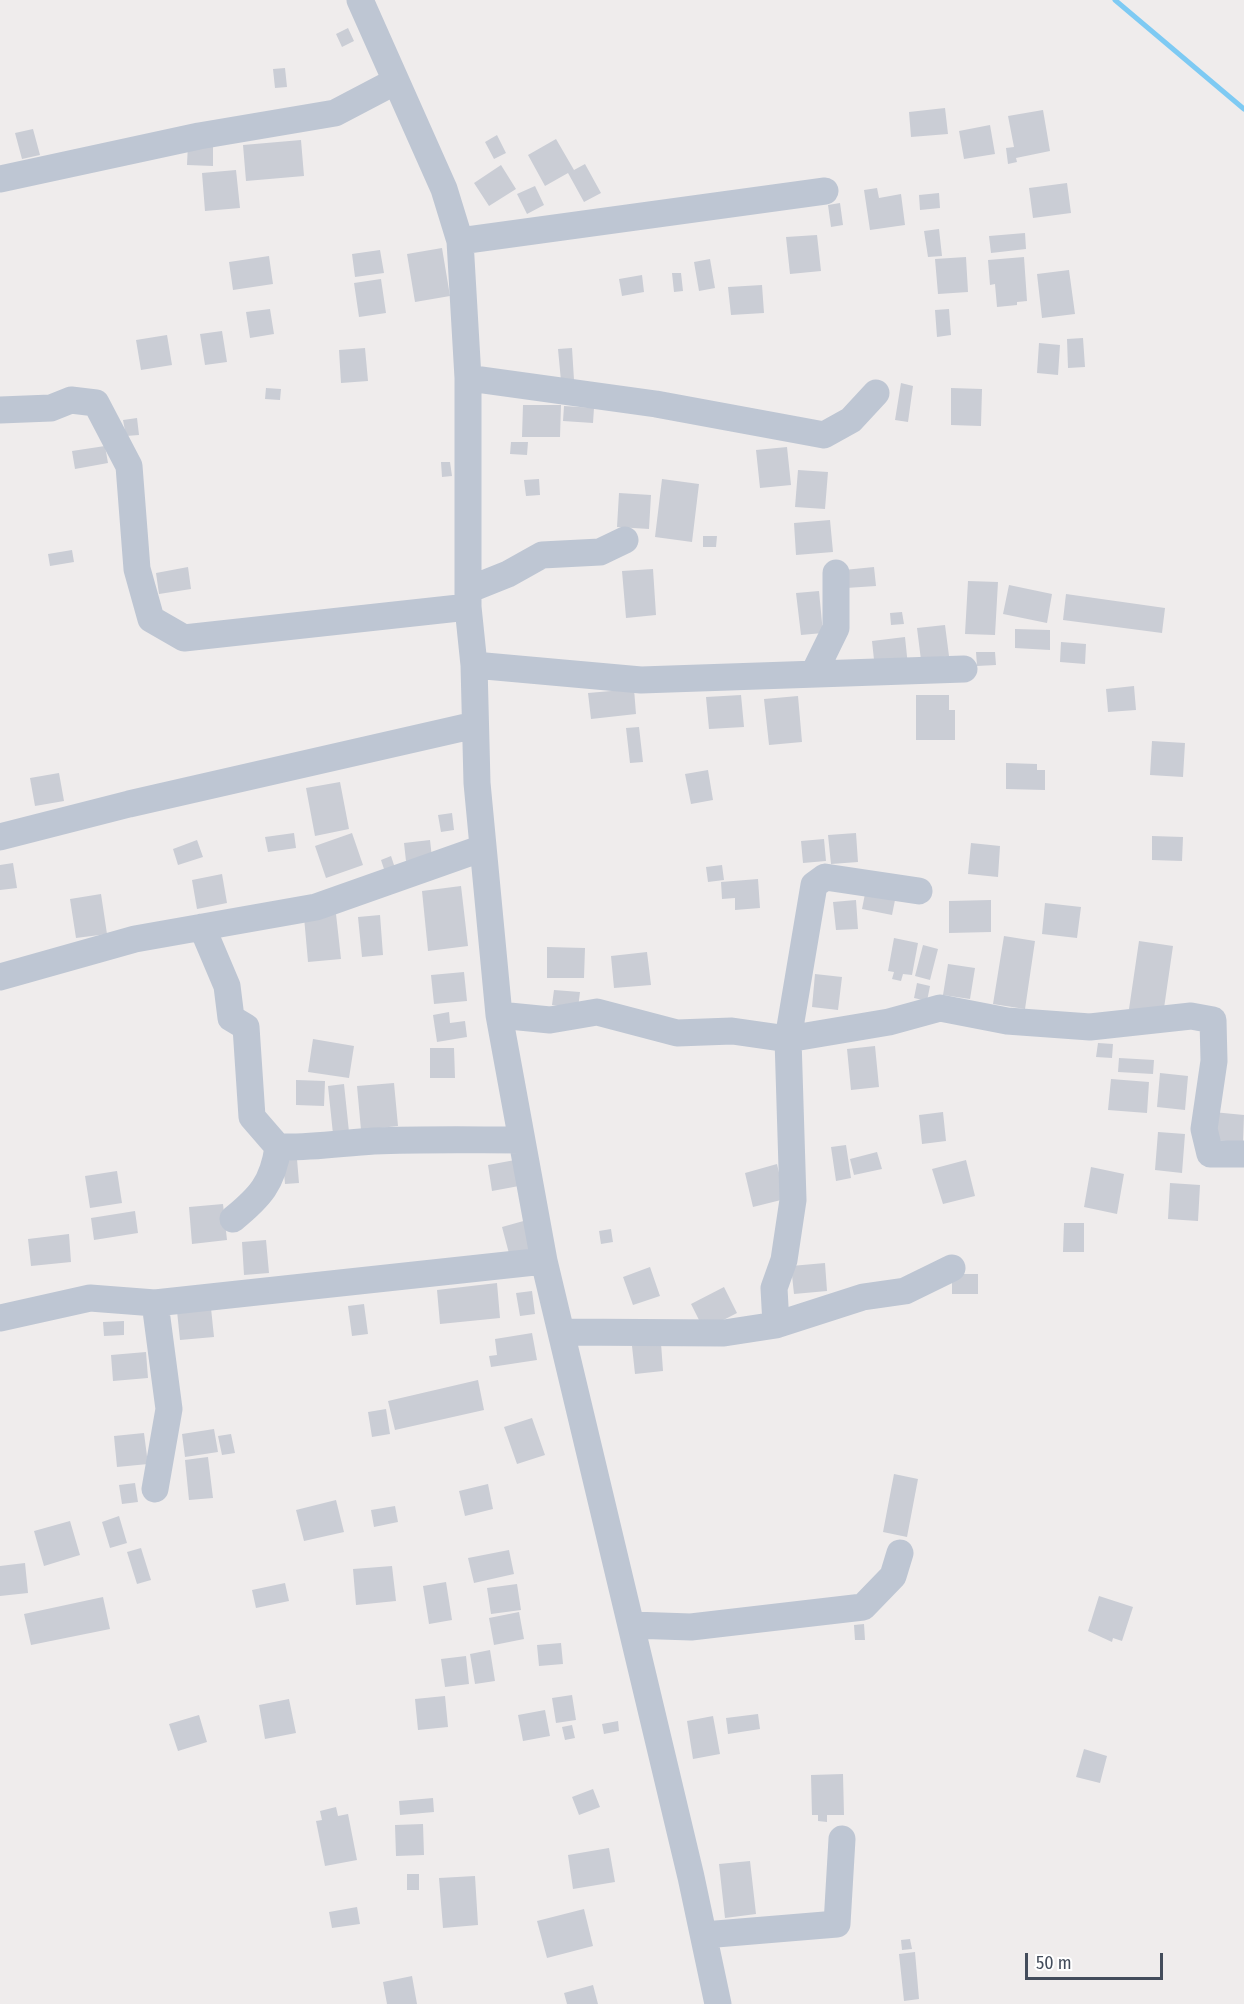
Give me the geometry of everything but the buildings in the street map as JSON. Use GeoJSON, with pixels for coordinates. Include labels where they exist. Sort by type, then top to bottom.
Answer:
{"type":"FeatureCollection","features":[{"type":"Feature","properties":{"kind":"street"},"geometry":{"type":"LineString","coordinates":[[360,0],[444,189],[460,241],[468,378],[468,598],[474,665],[477,783],[499,1014],[543,1261],[631,1625],[718,2004]]}},
{"type":"Feature","properties":{"kind":"street"},"geometry":{"type":"LineString","coordinates":[[0,179],[199,136],[335,113],[396,81]]}},
{"type":"Feature","properties":{"kind":"street"},"geometry":{"type":"LineString","coordinates":[[460,241],[825,191]]}},
{"type":"Feature","properties":{"kind":"street"},"geometry":{"type":"LineString","coordinates":[[468,378],[656,404],[825,435],[851,420],[876,393]]}},
{"type":"Feature","properties":{"kind":"street"},"geometry":{"type":"LineString","coordinates":[[0,410],[51,408],[71,400],[96,404],[129,466],[136,569],[151,619],[184,638],[468,598],[542,555],[600,552],[625,540]]}},
{"type":"Feature","properties":{"kind":"street"},"geometry":{"type":"LineString","coordinates":[[814,673],[836,628],[836,573]]}},
{"type":"Feature","properties":{"kind":"street"},"geometry":{"type":"LineString","coordinates":[[474,665],[640,680],[964,669]]}},
{"type":"Feature","properties":{"kind":"street"},"geometry":{"type":"LineString","coordinates":[[0,837],[129,804],[475,725]]}},
{"type":"Feature","properties":{"kind":"street"},"geometry":{"type":"LineString","coordinates":[[0,977],[135,939],[316,907],[483,848]]}},
{"type":"Feature","properties":{"kind":"street"},"geometry":{"type":"LineString","coordinates":[[776,1324],[774,1288],[784,1260],[793,1200],[788,1039],[814,885],[825,877],[919,891]]}},
{"type":"Feature","properties":{"kind":"street"},"geometry":{"type":"LineString","coordinates":[[202,927],[228,986],[231,1018],[246,1027],[252,1117],[278,1147],[308,1148],[333,1143],[399,1140],[521,1140]]}},
{"type":"Feature","properties":{"kind":"street"},"geometry":{"type":"LineString","coordinates":[[499,1014],[550,1020],[597,1012],[677,1033],[732,1031],[788,1039],[889,1022],[940,1008],[1007,1022],[1090,1027],[1191,1016],[1213,1020],[1214,1061],[1204,1129],[1210,1154],[1244,1154]]}},
{"type":"Feature","properties":{"kind":"street"},"geometry":{"type":"LineString","coordinates":[[233,1219],[260,1197],[276,1163],[278,1147]]}},
{"type":"Feature","properties":{"kind":"street"},"geometry":{"type":"LineString","coordinates":[[0,1318],[90,1298],[155,1303],[543,1261]]}},
{"type":"Feature","properties":{"kind":"street"},"geometry":{"type":"LineString","coordinates":[[561,1332],[724,1333],[776,1324],[863,1297],[905,1291],[952,1268]]}},
{"type":"Feature","properties":{"kind":"street"},"geometry":{"type":"LineString","coordinates":[[155,1303],[169,1409],[156,1490]]}},
{"type":"Feature","properties":{"kind":"street"},"geometry":{"type":"LineString","coordinates":[[631,1625],[691,1627],[863,1607],[893,1576],[900,1553]]}},
{"type":"Feature","properties":{"kind":"street"},"geometry":{"type":"LineString","coordinates":[[704,1935],[837,1924],[842,1839]]}},
{"type":"Feature","properties":{"kind":"waterway"},"geometry":{"type":"LineString","coordinates":[[1115,0],[1244,109]]}}]}
